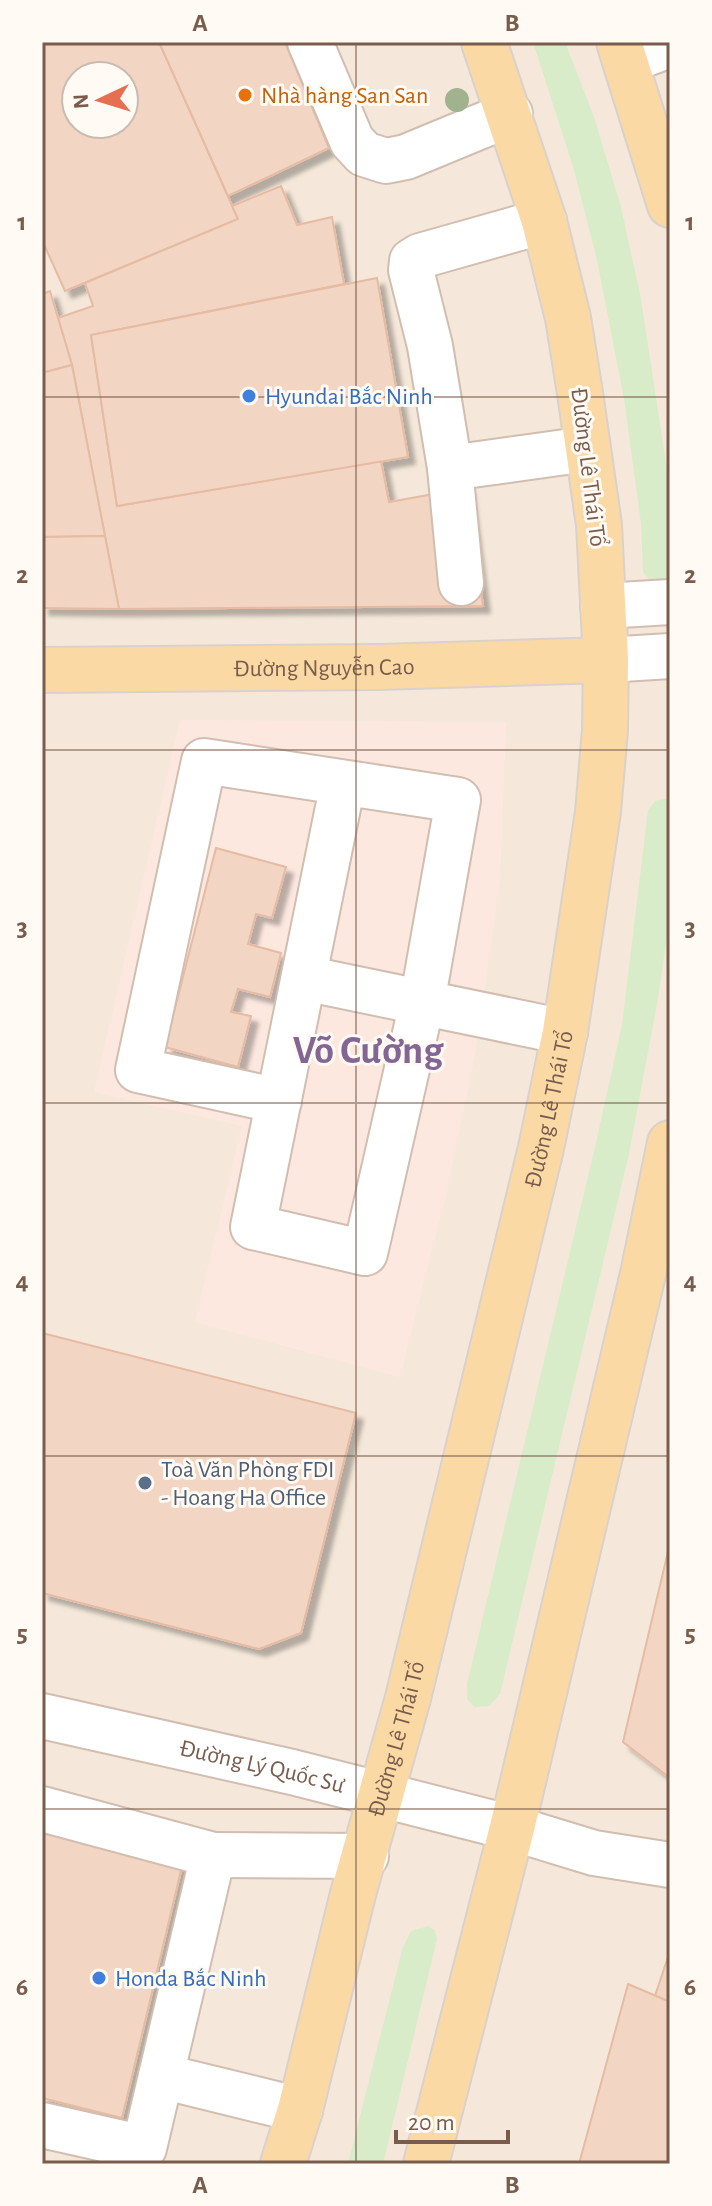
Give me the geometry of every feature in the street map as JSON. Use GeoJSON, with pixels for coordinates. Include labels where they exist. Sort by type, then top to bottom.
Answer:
{"type":"FeatureCollection","features":[{"type":"Feature","properties":{"kind":"main road","name":"Đường Lê Thái Tổ"},"geometry":{"type":"LineString","coordinates":[[283,2164],[300,2110],[353,1894],[408,1698],[541,1148],[565,1032],[598,812],[605,730],[606,660],[599,525],[568,318],[544,221],[484,42]]}},
{"type":"Feature","properties":{"kind":"main road"},"geometry":{"type":"LineString","coordinates":[[623,52],[670,205]]}},
{"type":"Feature","properties":{"kind":"main road","name":"Đường Nguyễn Cao"},"geometry":{"type":"LineString","coordinates":[[42,670],[394,667],[606,660]]}},
{"type":"Feature","properties":{"kind":"main road"},"geometry":{"type":"LineString","coordinates":[[426,2164],[512,1828],[643,1274],[670,1143]]}},
{"type":"Feature","properties":{"kind":"street"},"geometry":{"type":"LineString","coordinates":[[310,42],[352,141],[364,154],[375,159],[386,161],[406,157],[510,114]]}},
{"type":"Feature","properties":{"kind":"street"},"geometry":{"type":"LineString","coordinates":[[623,52],[670,45]]}},
{"type":"Feature","properties":{"kind":"street"},"geometry":{"type":"LineString","coordinates":[[461,583],[450,468],[430,346],[411,270],[412,261],[420,256],[544,221]]}},
{"type":"Feature","properties":{"kind":"street"},"geometry":{"type":"LineString","coordinates":[[450,468],[587,449]]}},
{"type":"Feature","properties":{"kind":"street"},"geometry":{"type":"LineString","coordinates":[[603,606],[670,602]]}},
{"type":"Feature","properties":{"kind":"street"},"geometry":{"type":"LineString","coordinates":[[606,660],[670,656]]}},
{"type":"Feature","properties":{"kind":"street"},"geometry":{"type":"LineString","coordinates":[[279,1101],[138,1070],[204,761],[458,800],[422,1003],[365,1253],[253,1227],[279,1101],[304,978],[343,783]]}},
{"type":"Feature","properties":{"kind":"street"},"geometry":{"type":"LineString","coordinates":[[304,978],[565,1032]]}},
{"type":"Feature","properties":{"kind":"street","name":"Đường Lý Quốc Sư"},"geometry":{"type":"LineString","coordinates":[[42,1716],[382,1795],[512,1828],[594,1853],[670,1865]]}},
{"type":"Feature","properties":{"kind":"street"},"geometry":{"type":"LineString","coordinates":[[42,1809],[213,1855],[366,1856]]}},
{"type":"Feature","properties":{"kind":"street"},"geometry":{"type":"LineString","coordinates":[[42,2125],[144,2148],[213,1855]]}},
{"type":"Feature","properties":{"kind":"street"},"geometry":{"type":"LineString","coordinates":[[161,2076],[300,2110]]}},
{"type":"Feature","properties":{"kind":"shaded area"},"geometry":{"type":"Polygon","coordinates":[[[42,42],[670,42],[670,2164],[42,2164],[42,42]]]}},
{"type":"Feature","properties":{"kind":"shaded area"},"geometry":{"type":"Polygon","coordinates":[[[180,720],[506,722],[500,881],[475,1054],[447,1191],[400,1377],[195,1322],[242,1126],[94,1092],[180,720]]]}},
{"type":"Feature","properties":{"kind":"green space"},"geometry":{"type":"Polygon","coordinates":[[[533,42],[565,42],[594,117],[621,207],[641,299],[670,490],[670,576],[666,579],[650,580],[643,572],[641,524],[624,399],[597,260],[574,170],[533,42]]]}},
{"type":"Feature","properties":{"kind":"green space"},"geometry":{"type":"Polygon","coordinates":[[[670,799],[670,916],[629,1154],[500,1694],[489,1706],[474,1707],[467,1699],[467,1684],[622,1025],[648,810],[655,801],[670,799]]]}},
{"type":"Feature","properties":{"kind":"green space"},"geometry":{"type":"Polygon","coordinates":[[[428,1926],[435,1930],[437,1939],[383,2164],[348,2164],[402,1950],[411,1931],[428,1926]]]}},
{"type":"Feature","properties":{"kind":"building"},"geometry":{"type":"Polygon","coordinates":[[[42,42],[159,42],[238,219],[65,291],[42,240],[42,42]]]}},
{"type":"Feature","properties":{"kind":"building","name":"Nhà hàng San San"},"geometry":{"type":"Polygon","coordinates":[[[159,42],[285,42],[329,148],[228,196],[159,42]]]}},
{"type":"Feature","properties":{"kind":"building"},"geometry":{"type":"Polygon","coordinates":[[[281,186],[297,225],[332,217],[344,284],[91,335],[117,506],[381,461],[389,502],[467,488],[483,606],[119,609],[72,365],[58,318],[93,306],[85,283],[238,219],[232,206],[281,186]]]}},
{"type":"Feature","properties":{"kind":"building","name":"Hyundai Bắc Ninh"},"geometry":{"type":"Polygon","coordinates":[[[377,278],[408,457],[117,506],[91,335],[377,278]]]}},
{"type":"Feature","properties":{"kind":"building"},"geometry":{"type":"Polygon","coordinates":[[[50,291],[72,365],[42,373],[42,294],[50,291]]]}},
{"type":"Feature","properties":{"kind":"building"},"geometry":{"type":"Polygon","coordinates":[[[72,365],[105,536],[42,537],[42,373],[72,365]]]}},
{"type":"Feature","properties":{"kind":"building"},"geometry":{"type":"Polygon","coordinates":[[[105,536],[119,609],[42,608],[42,537],[105,536]]]}},
{"type":"Feature","properties":{"kind":"building"},"geometry":{"type":"Polygon","coordinates":[[[216,848],[286,867],[272,918],[256,914],[248,944],[281,953],[270,997],[238,989],[231,1012],[251,1016],[238,1067],[165,1047],[216,848]]]}},
{"type":"Feature","properties":{"kind":"building"},"geometry":{"type":"Polygon","coordinates":[[[42,1333],[356,1413],[301,1633],[259,1649],[42,1593],[42,1333]]]}},
{"type":"Feature","properties":{"kind":"building"},"geometry":{"type":"Polygon","coordinates":[[[670,1543],[670,1778],[623,1742],[670,1543]]]}},
{"type":"Feature","properties":{"kind":"building","name":"Honda Bắc Ninh"},"geometry":{"type":"Polygon","coordinates":[[[42,1823],[184,1858],[122,2118],[42,2098],[42,1823]]]}},
{"type":"Feature","properties":{"kind":"building"},"geometry":{"type":"Polygon","coordinates":[[[670,1951],[670,2002],[655,1996],[670,1951]]]}},
{"type":"Feature","properties":{"kind":"building"},"geometry":{"type":"Polygon","coordinates":[[[628,1984],[670,2002],[670,2164],[579,2164],[628,1984]]]}},
{"type":"Feature","properties":{"kind":"place","name":"Nhà hàng San San"},"geometry":{"type":"Point","coordinates":[245,95]}},
{"type":"Feature","properties":{"kind":"place","name":"Hyundai Bắc Ninh"},"geometry":{"type":"Point","coordinates":[249,396]}},
{"type":"Feature","properties":{"kind":"place","name":"Toà Văn Phòng FDI - Hoang Ha Office"},"geometry":{"type":"Point","coordinates":[145,1483]}},
{"type":"Feature","properties":{"kind":"place","name":"Honda Bắc Ninh"},"geometry":{"type":"Point","coordinates":[99,1978]}},
{"type":"Feature","properties":{"kind":"district","name":"Võ Cường"},"geometry":{"type":"Point","coordinates":[368,1049]}}]}
